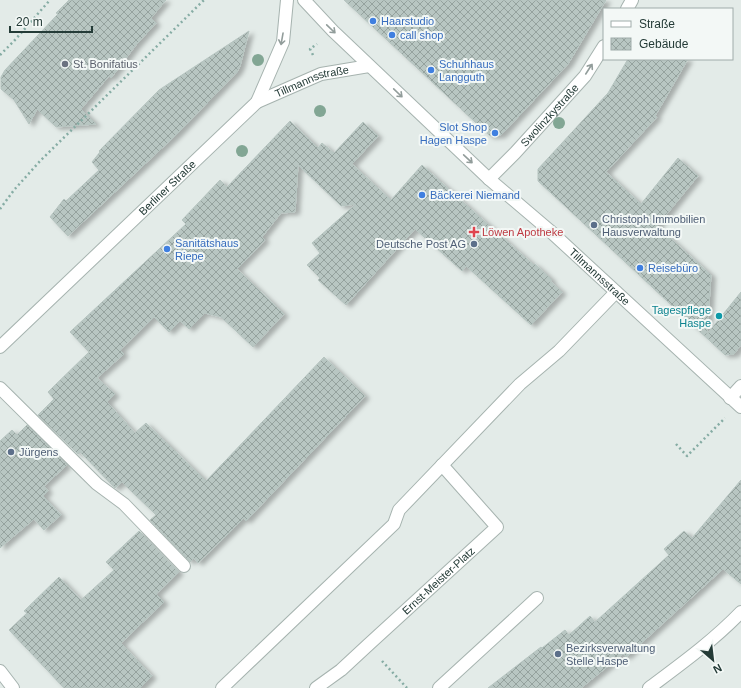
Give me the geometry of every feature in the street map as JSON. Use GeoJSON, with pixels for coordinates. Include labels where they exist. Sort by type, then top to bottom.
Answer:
{"type":"FeatureCollection","features":[{"type":"Feature","properties":{"kind":"street","name":"Berliner Straße"},"geometry":{"type":"LineString","coordinates":[[0,347],[257,102],[283,42],[287,0]]}},
{"type":"Feature","properties":{"kind":"street","name":"Tillmannsstraße"},"geometry":{"type":"LineString","coordinates":[[304,0],[369,66],[489,179],[549,230],[737,403]]}},
{"type":"Feature","properties":{"kind":"street","name":"Swolinzkystraße"},"geometry":{"type":"LineString","coordinates":[[489,179],[515,153],[585,76],[603,48]]}},
{"type":"Feature","properties":{"kind":"street","name":"Tillmannsstraße"},"geometry":{"type":"LineString","coordinates":[[257,102],[321,74],[369,66]]}},
{"type":"Feature","properties":{"kind":"street"},"geometry":{"type":"LineString","coordinates":[[222,688],[394,524],[399,510],[442,465],[520,384],[559,351],[616,292]]}},
{"type":"Feature","properties":{"kind":"street"},"geometry":{"type":"LineString","coordinates":[[737,403],[741,386]]}},
{"type":"Feature","properties":{"kind":"street"},"geometry":{"type":"LineString","coordinates":[[0,388],[97,484],[124,504],[184,566]]}},
{"type":"Feature","properties":{"kind":"street","name":"Ernst-Meister-Platz"},"geometry":{"type":"LineString","coordinates":[[316,688],[341,670],[497,527],[442,465]]}},
{"type":"Feature","properties":{"kind":"street"},"geometry":{"type":"LineString","coordinates":[[439,688],[538,598]]}},
{"type":"Feature","properties":{"kind":"street"},"geometry":{"type":"LineString","coordinates":[[649,688],[696,654],[741,612]]}},
{"type":"Feature","properties":{"kind":"street"},"geometry":{"type":"LineString","coordinates":[[0,671],[13,688]]}},
{"type":"Feature","properties":{"kind":"path"},"geometry":{"type":"LineString","coordinates":[[0,55],[50,0]]}},
{"type":"Feature","properties":{"kind":"path"},"geometry":{"type":"LineString","coordinates":[[0,209],[14,190],[41,160],[201,1]]}},
{"type":"Feature","properties":{"kind":"path"},"geometry":{"type":"LineString","coordinates":[[321,74],[310,49],[333,31]]}},
{"type":"Feature","properties":{"kind":"path"},"geometry":{"type":"LineString","coordinates":[[676,444],[687,456],[737,403]]}},
{"type":"Feature","properties":{"kind":"path"},"geometry":{"type":"LineString","coordinates":[[384,663],[407,688]]}},
{"type":"Feature","properties":{"kind":"building","name":"St. Bonifatius"},"geometry":{"type":"Polygon","coordinates":[[[69,0],[166,0],[151,18],[156,23],[136,45],[111,78],[109,76],[81,109],[96,124],[56,127],[37,109],[29,124],[14,100],[1,89],[1,77],[5,70],[58,14],[56,13],[69,0]]]}},
{"type":"Feature","properties":{"kind":"building"},"geometry":{"type":"Polygon","coordinates":[[[344,0],[606,0],[568,64],[501,135],[490,136],[344,0]]]}},
{"type":"Feature","properties":{"kind":"building"},"geometry":{"type":"Polygon","coordinates":[[[249,31],[237,72],[177,134],[68,236],[50,217],[64,199],[66,201],[99,170],[92,162],[100,152],[99,151],[159,90],[249,31]]]}},
{"type":"Feature","properties":{"kind":"building"},"geometry":{"type":"Polygon","coordinates":[[[627,60],[687,60],[655,116],[657,117],[606,172],[641,204],[678,158],[698,176],[657,226],[711,275],[707,334],[741,292],[741,345],[734,354],[725,355],[538,181],[538,169],[608,93],[627,60]]]}},
{"type":"Feature","properties":{"kind":"building"},"geometry":{"type":"Polygon","coordinates":[[[290,121],[318,148],[322,143],[334,153],[363,122],[378,136],[352,164],[391,200],[422,165],[511,245],[534,265],[535,264],[562,292],[531,325],[466,266],[462,271],[415,229],[346,305],[318,280],[320,278],[307,265],[320,253],[312,243],[356,204],[341,206],[298,165],[295,212],[281,213],[262,237],[265,240],[237,269],[284,314],[253,347],[221,317],[205,313],[189,329],[180,321],[169,332],[154,317],[120,350],[124,354],[97,378],[115,394],[107,402],[135,433],[146,423],[206,481],[324,357],[365,396],[246,521],[244,518],[198,563],[194,558],[190,562],[150,520],[156,515],[122,482],[115,488],[80,452],[78,454],[38,415],[54,399],[48,392],[89,352],[70,332],[186,224],[182,220],[220,180],[227,187],[290,121]]]}},
{"type":"Feature","properties":{"kind":"building"},"geometry":{"type":"Polygon","coordinates":[[[27,425],[67,465],[44,486],[48,491],[43,496],[61,515],[44,530],[34,519],[0,548],[0,441],[12,430],[17,435],[27,425]]]}},
{"type":"Feature","properties":{"kind":"building"},"geometry":{"type":"Polygon","coordinates":[[[741,480],[741,584],[723,569],[626,657],[623,654],[581,688],[488,688],[565,630],[569,635],[590,616],[595,622],[669,555],[664,549],[684,531],[692,538],[741,480]]]}},
{"type":"Feature","properties":{"kind":"building"},"geometry":{"type":"Polygon","coordinates":[[[139,531],[179,572],[156,594],[164,602],[121,643],[152,676],[140,688],[64,688],[9,630],[27,613],[24,611],[59,577],[81,600],[114,570],[106,562],[139,531]]]}},
{"type":"Feature","properties":{"kind":"place","name":"Haarstudio"},"geometry":{"type":"Point","coordinates":[373,21]}},
{"type":"Feature","properties":{"kind":"place","name":"call shop"},"geometry":{"type":"Point","coordinates":[392,35]}},
{"type":"Feature","properties":{"kind":"place","name":"St. Bonifatius"},"geometry":{"type":"Point","coordinates":[65,64]}},
{"type":"Feature","properties":{"kind":"place","name":"Schuhhaus Langguth"},"geometry":{"type":"Point","coordinates":[431,70]}},
{"type":"Feature","properties":{"kind":"place","name":"Slot Shop Hagen Haspe"},"geometry":{"type":"Point","coordinates":[495,133]}},
{"type":"Feature","properties":{"kind":"place","name":"Bäckerei Niemand"},"geometry":{"type":"Point","coordinates":[422,195]}},
{"type":"Feature","properties":{"kind":"place","name":"Christoph Immobilien Hausverwaltung"},"geometry":{"type":"Point","coordinates":[594,225]}},
{"type":"Feature","properties":{"kind":"place","name":"Löwen Apotheke"},"geometry":{"type":"Point","coordinates":[474,232]}},
{"type":"Feature","properties":{"kind":"place","name":"Deutsche Post AG"},"geometry":{"type":"Point","coordinates":[474,244]}},
{"type":"Feature","properties":{"kind":"place","name":"Sanitätshaus Riepe"},"geometry":{"type":"Point","coordinates":[167,249]}},
{"type":"Feature","properties":{"kind":"place","name":"Reisebüro"},"geometry":{"type":"Point","coordinates":[640,268]}},
{"type":"Feature","properties":{"kind":"place","name":"Tagespflege Haspe"},"geometry":{"type":"Point","coordinates":[719,316]}},
{"type":"Feature","properties":{"kind":"place","name":"Jürgens"},"geometry":{"type":"Point","coordinates":[11,452]}},
{"type":"Feature","properties":{"kind":"place","name":"Bezirksverwaltung Stelle Haspe"},"geometry":{"type":"Point","coordinates":[558,654]}}]}
